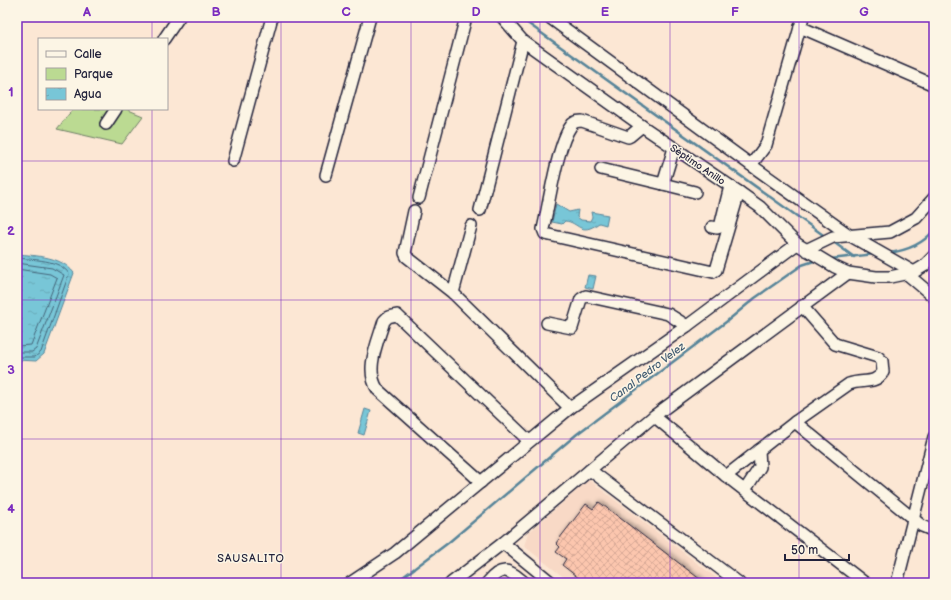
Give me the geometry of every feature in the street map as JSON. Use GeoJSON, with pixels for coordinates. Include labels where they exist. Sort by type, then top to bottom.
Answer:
{"type":"FeatureCollection","features":[{"type":"Feature","properties":{"kind":"street"},"geometry":{"type":"LineString","coordinates":[[165,38],[179,17]]}},
{"type":"Feature","properties":{"kind":"street"},"geometry":{"type":"LineString","coordinates":[[233,161],[272,17]]}},
{"type":"Feature","properties":{"kind":"street"},"geometry":{"type":"LineString","coordinates":[[326,175],[370,17]]}},
{"type":"Feature","properties":{"kind":"street"},"geometry":{"type":"LineString","coordinates":[[419,198],[466,17]]}},
{"type":"Feature","properties":{"kind":"street","name":"Séptimo Anillo"},"geometry":{"type":"LineString","coordinates":[[502,17],[523,41],[642,126],[760,207],[804,249],[848,273],[876,277],[911,273]]}},
{"type":"Feature","properties":{"kind":"street"},"geometry":{"type":"LineString","coordinates":[[549,17],[849,235],[898,263],[911,273],[934,297]]}},
{"type":"Feature","properties":{"kind":"street"},"geometry":{"type":"LineString","coordinates":[[751,165],[766,145],[802,22],[934,85]]}},
{"type":"Feature","properties":{"kind":"street"},"geometry":{"type":"LineString","coordinates":[[480,210],[523,41]]}},
{"type":"Feature","properties":{"kind":"street"},"geometry":{"type":"LineString","coordinates":[[106,124],[115,110]]}},
{"type":"Feature","properties":{"kind":"street"},"geometry":{"type":"LineString","coordinates":[[642,126],[628,137],[582,121],[577,121],[571,126],[561,147],[543,230],[545,234],[713,272],[716,270],[734,189]]}},
{"type":"Feature","properties":{"kind":"street"},"geometry":{"type":"LineString","coordinates":[[663,184],[674,148]]}},
{"type":"Feature","properties":{"kind":"street"},"geometry":{"type":"LineString","coordinates":[[601,169],[695,192]]}},
{"type":"Feature","properties":{"kind":"street"},"geometry":{"type":"LineString","coordinates":[[712,227],[720,227],[734,189]]}},
{"type":"Feature","properties":{"kind":"street"},"geometry":{"type":"LineString","coordinates":[[350,583],[395,553],[570,408],[687,326],[804,249],[833,237],[890,232],[916,218],[934,198]]}},
{"type":"Feature","properties":{"kind":"street"},"geometry":{"type":"LineString","coordinates":[[414,211],[406,255],[453,293],[570,408]]}},
{"type":"Feature","properties":{"kind":"street"},"geometry":{"type":"LineString","coordinates":[[453,293],[470,226]]}},
{"type":"Feature","properties":{"kind":"street"},"geometry":{"type":"LineString","coordinates":[[911,273],[929,269],[934,256]]}},
{"type":"Feature","properties":{"kind":"street"},"geometry":{"type":"LineString","coordinates":[[451,583],[503,543],[654,416],[848,273]]}},
{"type":"Feature","properties":{"kind":"street"},"geometry":{"type":"LineString","coordinates":[[547,323],[572,328],[581,299],[586,296],[668,314],[687,326]]}},
{"type":"Feature","properties":{"kind":"street"},"geometry":{"type":"LineString","coordinates":[[726,476],[795,422],[849,384],[859,381],[873,381],[883,372],[882,361],[878,357],[835,344],[802,306]]}},
{"type":"Feature","properties":{"kind":"street"},"geometry":{"type":"LineString","coordinates":[[481,482],[378,390],[373,383],[371,369],[384,321],[388,317],[397,315],[529,441]]}},
{"type":"Feature","properties":{"kind":"street"},"geometry":{"type":"LineString","coordinates":[[654,416],[726,476],[865,583]]}},
{"type":"Feature","properties":{"kind":"street"},"geometry":{"type":"LineString","coordinates":[[795,422],[922,526],[934,531]]}},
{"type":"Feature","properties":{"kind":"street"},"geometry":{"type":"LineString","coordinates":[[897,583],[934,437]]}},
{"type":"Feature","properties":{"kind":"street"},"geometry":{"type":"LineString","coordinates":[[745,490],[760,467],[759,450]]}},
{"type":"Feature","properties":{"kind":"street"},"geometry":{"type":"LineString","coordinates":[[590,470],[739,583]]}},
{"type":"Feature","properties":{"kind":"street"},"geometry":{"type":"LineString","coordinates":[[503,543],[552,583]]}},
{"type":"Feature","properties":{"kind":"street"},"geometry":{"type":"LineString","coordinates":[[486,583],[496,572],[505,570],[525,583]]}},
{"type":"Feature","properties":{"kind":"shaded area"},"geometry":{"type":"Polygon","coordinates":[[[589,480],[723,583],[571,583],[524,546],[528,533],[589,480]]]}},
{"type":"Feature","properties":{"kind":"green space"},"geometry":{"type":"Polygon","coordinates":[[[72,110],[128,110],[143,116],[122,144],[57,129],[72,110]]]}},
{"type":"Feature","properties":{"kind":"water"},"geometry":{"type":"Polygon","coordinates":[[[556,204],[569,212],[578,210],[577,217],[581,220],[590,221],[592,217],[591,212],[608,215],[606,225],[599,223],[588,229],[584,229],[570,222],[565,221],[562,224],[552,222],[556,204]]]}},
{"type":"Feature","properties":{"kind":"water"},"geometry":{"type":"Polygon","coordinates":[[[17,254],[40,256],[56,260],[69,267],[74,273],[44,354],[36,361],[17,360],[17,254]]]}},
{"type":"Feature","properties":{"kind":"water"},"geometry":{"type":"Polygon","coordinates":[[[588,275],[596,276],[593,289],[585,287],[588,275]]]}},
{"type":"Feature","properties":{"kind":"water"},"geometry":{"type":"Polygon","coordinates":[[[365,409],[371,411],[364,435],[358,433],[365,409]]]}},
{"type":"Feature","properties":{"kind":"building"},"geometry":{"type":"Polygon","coordinates":[[[599,502],[705,583],[585,583],[562,565],[566,559],[556,552],[560,547],[556,543],[586,504],[593,509],[599,502]]]}},
{"type":"Feature","properties":{"kind":"waterway"},"geometry":{"type":"LineString","coordinates":[[519,17],[826,237]]}},
{"type":"Feature","properties":{"kind":"waterway","name":"Canal Pedro Velez"},"geometry":{"type":"LineString","coordinates":[[888,253],[901,251],[913,246],[925,239],[934,230]]}},
{"type":"Feature","properties":{"kind":"waterway"},"geometry":{"type":"LineString","coordinates":[[832,241],[854,257]]}},
{"type":"Feature","properties":{"kind":"waterway","name":"Canal Pedro Velez"},"geometry":{"type":"LineString","coordinates":[[830,259],[875,254]]}},
{"type":"Feature","properties":{"kind":"waterway","name":"Canal Pedro Velez"},"geometry":{"type":"LineString","coordinates":[[395,583],[448,543],[577,434],[726,322],[755,298],[802,265],[817,260]]}},
{"type":"Feature","properties":{"kind":"district","name":"SAUSALITO"},"geometry":{"type":"Point","coordinates":[251,558]}}]}
